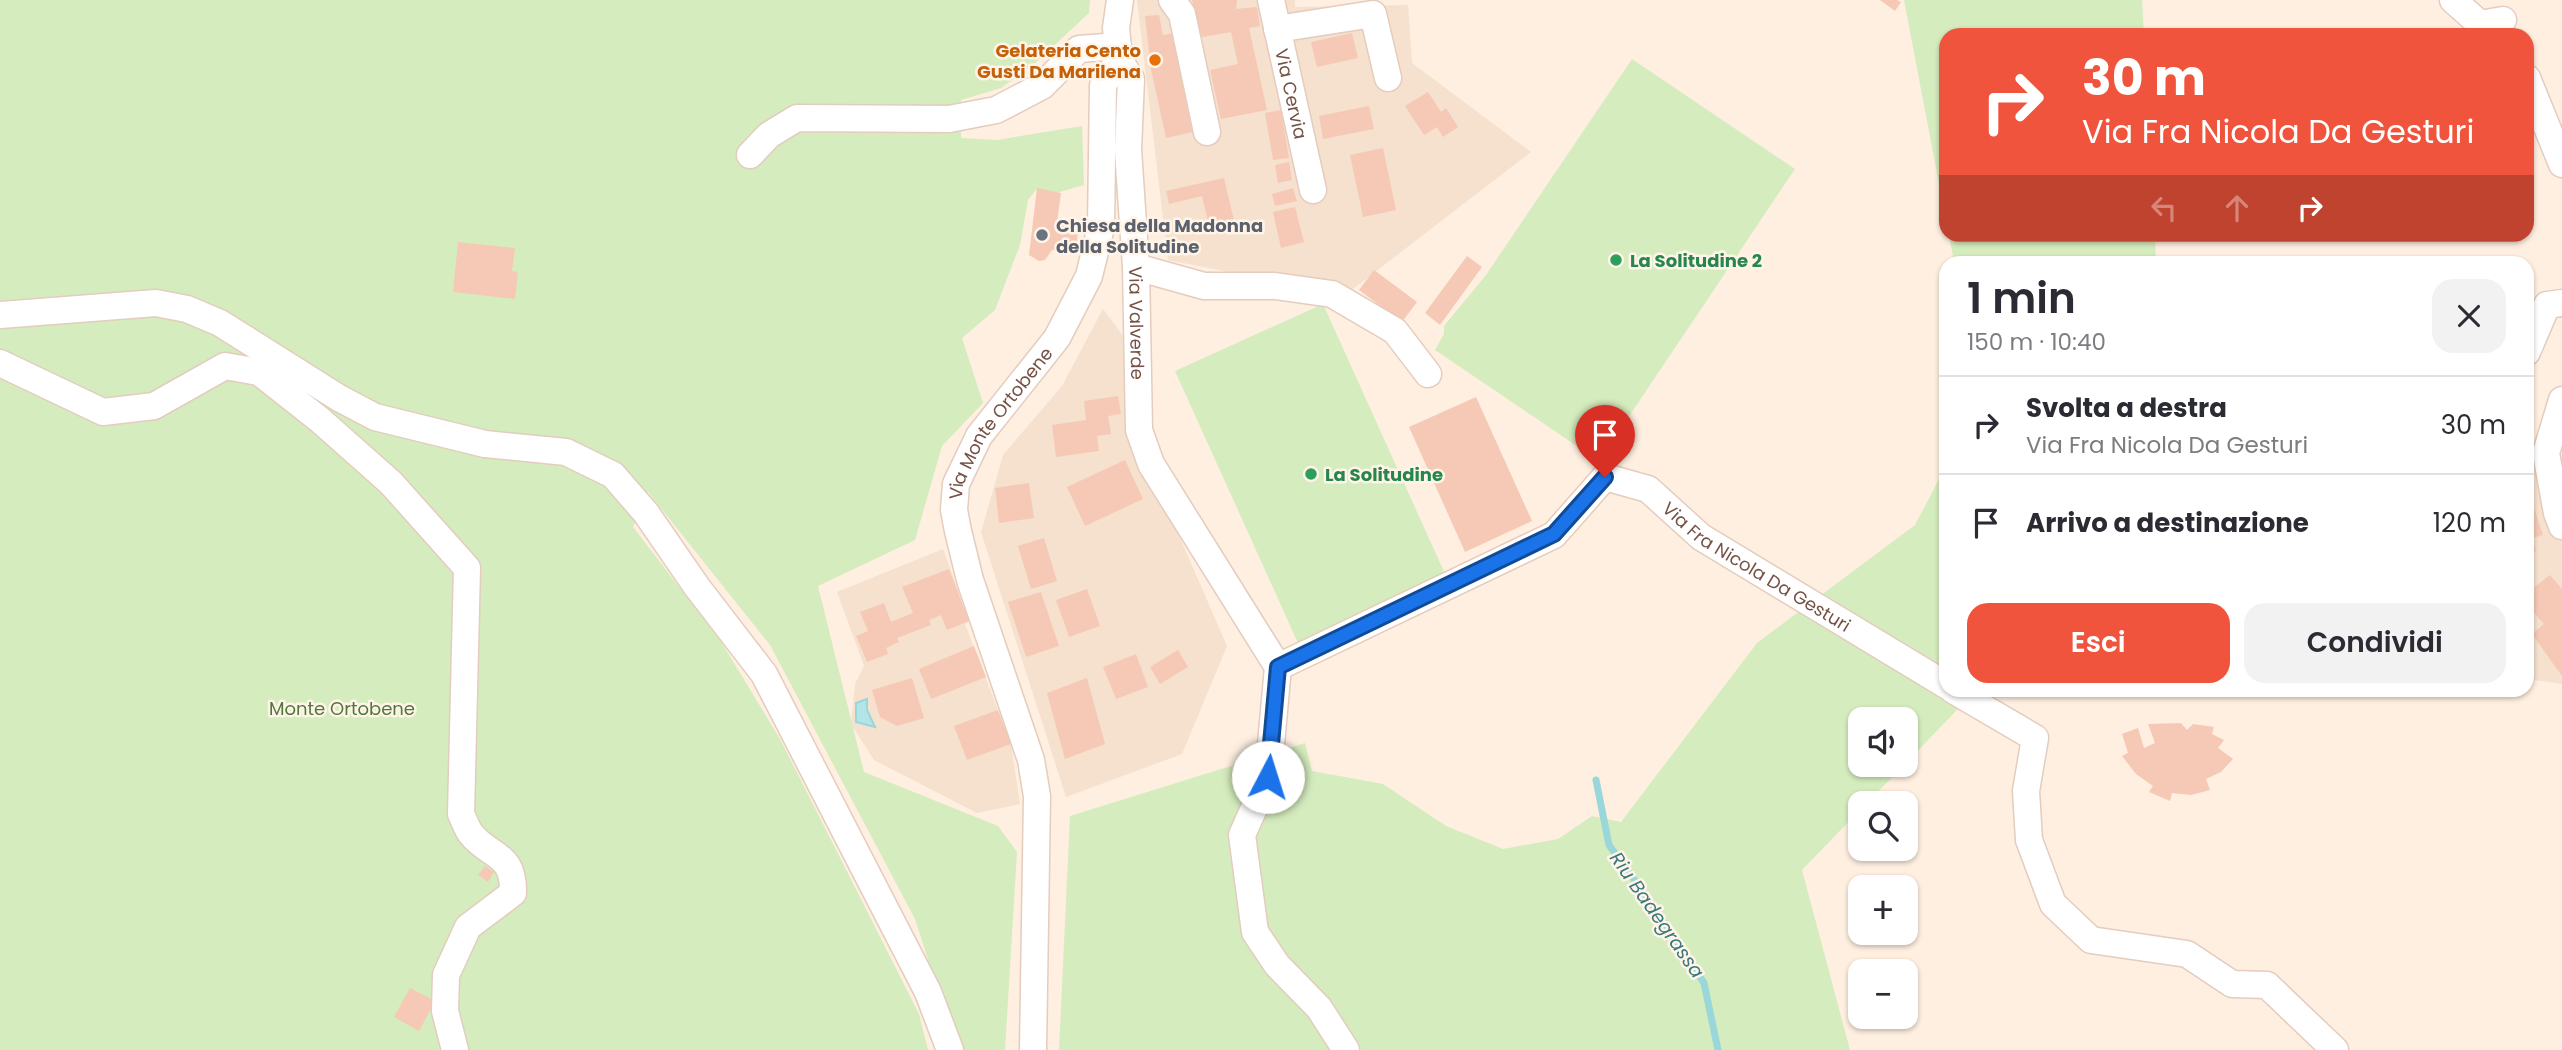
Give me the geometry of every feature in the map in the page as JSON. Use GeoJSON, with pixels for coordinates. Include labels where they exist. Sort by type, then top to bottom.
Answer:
{"type":"FeatureCollection","features":[{"type":"Feature","properties":{"kind":"street"},"geometry":{"type":"LineString","coordinates":[[750,155],[769,135],[797,118],[949,119],[996,110],[1042,86],[1079,49],[1119,53],[1116,28],[1120,0]]}},
{"type":"Feature","properties":{"kind":"street"},"geometry":{"type":"LineString","coordinates":[[1172,0],[1182,14],[1207,132]]}},
{"type":"Feature","properties":{"kind":"street","name":"Via Cervia"},"geometry":{"type":"LineString","coordinates":[[1271,0],[1313,190]]}},
{"type":"Feature","properties":{"kind":"street"},"geometry":{"type":"LineString","coordinates":[[2454,0],[2480,24],[2503,18]]}},
{"type":"Feature","properties":{"kind":"street"},"geometry":{"type":"LineString","coordinates":[[1277,29],[1373,14],[1388,78]]}},
{"type":"Feature","properties":{"kind":"street","name":"Via Valverde"},"geometry":{"type":"LineString","coordinates":[[1119,53],[1131,79],[1128,150],[1136,267],[1139,430],[1151,464],[1278,667]]}},
{"type":"Feature","properties":{"kind":"street","name":"Via Monte Ortobene"},"geometry":{"type":"LineString","coordinates":[[1033,1050],[1037,796],[1031,760],[958,531],[954,510],[956,484],[979,436],[1057,338],[1089,276],[1101,227],[1103,85],[1119,53]]}},
{"type":"Feature","properties":{"kind":"street"},"geometry":{"type":"LineString","coordinates":[[2534,95],[2562,164]]}},
{"type":"Feature","properties":{"kind":"street"},"geometry":{"type":"LineString","coordinates":[[1136,267],[1204,286],[1275,286],[1332,295],[1395,331],[1428,374]]}},
{"type":"Feature","properties":{"kind":"street"},"geometry":{"type":"LineString","coordinates":[[0,315],[156,303],[187,309],[220,323],[339,398],[375,417],[485,444],[565,452],[612,475],[646,513],[696,587],[764,674],[928,992],[950,1050]]}},
{"type":"Feature","properties":{"kind":"street"},"geometry":{"type":"LineString","coordinates":[[2534,336],[2547,305],[2562,303]]}},
{"type":"Feature","properties":{"kind":"street"},"geometry":{"type":"LineString","coordinates":[[0,362],[103,412],[154,406],[225,366],[259,372],[320,419],[391,483],[467,568],[461,814],[471,835],[500,855],[513,878],[513,893],[468,927],[446,975],[445,1011],[455,1050]]}},
{"type":"Feature","properties":{"kind":"street"},"geometry":{"type":"LineString","coordinates":[[2562,400],[2546,453],[2557,513],[2562,526]]}},
{"type":"Feature","properties":{"kind":"street","name":"Via Fra Nicola Da Gesturi"},"geometry":{"type":"LineString","coordinates":[[1278,667],[1554,534],[1605,477],[1648,489],[1701,537],[1939,681]]}},
{"type":"Feature","properties":{"kind":"street"},"geometry":{"type":"LineString","coordinates":[[1278,667],[1268,777],[1242,835],[1255,932],[1277,965],[1320,1008],[1346,1050]]}},
{"type":"Feature","properties":{"kind":"street"},"geometry":{"type":"LineString","coordinates":[[1966,697],[2035,738],[2025,791],[2029,840],[2053,904],[2091,940],[2187,954],[2232,984],[2267,985],[2335,1050]]}},
{"type":"Feature","properties":{"kind":"shaded area"},"geometry":{"type":"Polygon","coordinates":[[[1137,0],[1295,0],[1295,7],[1408,5],[1412,63],[1531,152],[1345,295],[1293,274],[1234,273],[1168,260],[1137,0]]]}},
{"type":"Feature","properties":{"kind":"shaded area"},"geometry":{"type":"Polygon","coordinates":[[[1103,309],[1124,337],[1170,515],[1227,646],[1182,754],[1066,797],[981,532],[1003,455],[1062,386],[1103,309]]]}},
{"type":"Feature","properties":{"kind":"shaded area"},"geometry":{"type":"Polygon","coordinates":[[[2534,442],[2551,444],[2562,459],[2562,684],[2534,680],[2534,442]]]}},
{"type":"Feature","properties":{"kind":"shaded area"},"geometry":{"type":"Polygon","coordinates":[[[943,549],[969,621],[965,624],[1011,744],[1020,804],[977,813],[874,760],[851,724],[855,684],[864,666],[837,592],[943,549]]]}},
{"type":"Feature","properties":{"kind":"green space","name":"Monte Ortobene"},"geometry":{"type":"Polygon","coordinates":[[[0,0],[1090,0],[1089,13],[1033,65],[1001,88],[961,100],[961,138],[997,140],[1082,126],[1084,185],[1056,193],[1036,190],[1028,200],[1020,245],[995,310],[962,338],[983,403],[942,446],[915,540],[818,586],[864,772],[998,826],[1017,852],[1005,1050],[957,1050],[915,919],[770,645],[648,492],[633,527],[720,640],[780,739],[919,1014],[928,1050],[0,1050],[0,0]]]}},
{"type":"Feature","properties":{"kind":"green space"},"geometry":{"type":"Polygon","coordinates":[[[1904,0],[2142,0],[2144,28],[1939,28],[1939,184],[1904,0]]]}},
{"type":"Feature","properties":{"kind":"green space","name":"La Solitudine 2"},"geometry":{"type":"Polygon","coordinates":[[[1632,59],[1795,169],[1599,461],[1435,350],[1444,334],[1444,326],[1486,275],[1632,59]]]}},
{"type":"Feature","properties":{"kind":"green space"},"geometry":{"type":"Polygon","coordinates":[[[1950,242],[2155,242],[2156,256],[1953,256],[1950,242]]]}},
{"type":"Feature","properties":{"kind":"green space","name":"La Solitudine"},"geometry":{"type":"Polygon","coordinates":[[[1323,304],[1446,576],[1298,643],[1175,371],[1323,304]]]}},
{"type":"Feature","properties":{"kind":"green space"},"geometry":{"type":"Polygon","coordinates":[[[1939,479],[1939,697],[1969,697],[1918,750],[1918,707],[1848,707],[1848,777],[1892,777],[1879,791],[1848,791],[1848,822],[1802,870],[1850,1050],[1059,1050],[1070,816],[1305,743],[1312,771],[1383,784],[1446,826],[1503,849],[1558,839],[1592,816],[1621,822],[1757,643],[1915,525],[1939,479]]]}},
{"type":"Feature","properties":{"kind":"water"},"geometry":{"type":"Polygon","coordinates":[[[867,699],[867,710],[875,727],[856,722],[856,703],[867,699]]]}},
{"type":"Feature","properties":{"kind":"building"},"geometry":{"type":"Polygon","coordinates":[[[1192,0],[1237,0],[1236,9],[1257,7],[1260,26],[1249,28],[1267,110],[1221,119],[1210,70],[1238,64],[1231,32],[1202,37],[1192,0]]]}},
{"type":"Feature","properties":{"kind":"building"},"geometry":{"type":"Polygon","coordinates":[[[1880,0],[1897,0],[1901,2],[1895,11],[1880,0]]]}},
{"type":"Feature","properties":{"kind":"building"},"geometry":{"type":"Polygon","coordinates":[[[1159,15],[1163,35],[1180,32],[1201,130],[1166,138],[1151,69],[1145,16],[1159,15]]]}},
{"type":"Feature","properties":{"kind":"building"},"geometry":{"type":"Polygon","coordinates":[[[1352,33],[1358,58],[1317,67],[1311,42],[1352,33]]]}},
{"type":"Feature","properties":{"kind":"building"},"geometry":{"type":"Polygon","coordinates":[[[1428,92],[1441,112],[1446,108],[1458,127],[1443,137],[1437,127],[1424,135],[1405,106],[1428,92]]]}},
{"type":"Feature","properties":{"kind":"building"},"geometry":{"type":"Polygon","coordinates":[[[1369,106],[1374,129],[1323,139],[1319,116],[1369,106]]]}},
{"type":"Feature","properties":{"kind":"building"},"geometry":{"type":"Polygon","coordinates":[[[1281,110],[1289,158],[1273,160],[1265,113],[1281,110]]]}},
{"type":"Feature","properties":{"kind":"building"},"geometry":{"type":"Polygon","coordinates":[[[1383,148],[1396,210],[1363,217],[1350,155],[1383,148]]]}},
{"type":"Feature","properties":{"kind":"building"},"geometry":{"type":"Polygon","coordinates":[[[1289,162],[1292,180],[1278,183],[1275,165],[1289,162]]]}},
{"type":"Feature","properties":{"kind":"building"},"geometry":{"type":"Polygon","coordinates":[[[1224,178],[1236,229],[1211,235],[1202,196],[1169,204],[1166,191],[1224,178]]]}},
{"type":"Feature","properties":{"kind":"building","name":"Chiesa della Madonna della Solitudine"},"geometry":{"type":"Polygon","coordinates":[[[1037,188],[1061,193],[1057,222],[1079,225],[1075,254],[1052,250],[1045,260],[1039,261],[1029,255],[1037,188]]]}},
{"type":"Feature","properties":{"kind":"building"},"geometry":{"type":"Polygon","coordinates":[[[1293,188],[1297,201],[1275,206],[1272,194],[1293,188]]]}},
{"type":"Feature","properties":{"kind":"building"},"geometry":{"type":"Polygon","coordinates":[[[1295,207],[1304,242],[1281,248],[1273,212],[1295,207]]]}},
{"type":"Feature","properties":{"kind":"building"},"geometry":{"type":"Polygon","coordinates":[[[458,242],[515,248],[512,271],[518,272],[515,299],[453,292],[458,242]]]}},
{"type":"Feature","properties":{"kind":"building"},"geometry":{"type":"Polygon","coordinates":[[[1467,256],[1482,267],[1440,325],[1425,313],[1467,256]]]}},
{"type":"Feature","properties":{"kind":"building"},"geometry":{"type":"Polygon","coordinates":[[[1374,270],[1417,302],[1402,322],[1359,290],[1374,270]]]}},
{"type":"Feature","properties":{"kind":"building"},"geometry":{"type":"Polygon","coordinates":[[[1118,396],[1121,414],[1108,416],[1111,434],[1097,436],[1099,451],[1056,457],[1052,425],[1086,420],[1084,401],[1118,396]]]}},
{"type":"Feature","properties":{"kind":"building"},"geometry":{"type":"Polygon","coordinates":[[[1476,397],[1532,521],[1465,552],[1409,427],[1476,397]]]}},
{"type":"Feature","properties":{"kind":"building"},"geometry":{"type":"Polygon","coordinates":[[[1125,460],[1143,499],[1085,526],[1067,487],[1125,460]]]}},
{"type":"Feature","properties":{"kind":"building"},"geometry":{"type":"Polygon","coordinates":[[[1029,483],[1034,518],[999,523],[995,488],[1029,483]]]}},
{"type":"Feature","properties":{"kind":"building"},"geometry":{"type":"Polygon","coordinates":[[[2534,508],[2543,535],[2534,537],[2534,508]]]}},
{"type":"Feature","properties":{"kind":"building"},"geometry":{"type":"Polygon","coordinates":[[[1044,538],[1057,581],[1031,589],[1018,546],[1044,538]]]}},
{"type":"Feature","properties":{"kind":"building"},"geometry":{"type":"Polygon","coordinates":[[[949,569],[969,621],[947,630],[941,615],[929,620],[931,625],[897,638],[899,642],[886,648],[888,654],[867,662],[856,636],[868,631],[860,612],[884,603],[891,622],[913,613],[902,587],[949,569]]]}},
{"type":"Feature","properties":{"kind":"building"},"geometry":{"type":"Polygon","coordinates":[[[2550,575],[2562,589],[2562,676],[2534,637],[2534,632],[2544,624],[2534,612],[2534,588],[2550,575]]]}},
{"type":"Feature","properties":{"kind":"building"},"geometry":{"type":"Polygon","coordinates":[[[1087,589],[1100,626],[1069,637],[1056,600],[1087,589]]]}},
{"type":"Feature","properties":{"kind":"building"},"geometry":{"type":"Polygon","coordinates":[[[1041,592],[1059,646],[1026,657],[1008,602],[1041,592]]]}},
{"type":"Feature","properties":{"kind":"building"},"geometry":{"type":"Polygon","coordinates":[[[974,646],[986,677],[931,699],[919,669],[974,646]]]}},
{"type":"Feature","properties":{"kind":"building"},"geometry":{"type":"Polygon","coordinates":[[[1178,650],[1188,667],[1160,684],[1150,667],[1178,650]]]}},
{"type":"Feature","properties":{"kind":"building"},"geometry":{"type":"Polygon","coordinates":[[[1136,654],[1148,687],[1116,699],[1103,667],[1136,654]]]}},
{"type":"Feature","properties":{"kind":"building"},"geometry":{"type":"Polygon","coordinates":[[[912,678],[924,718],[897,726],[880,717],[872,690],[912,678]]]}},
{"type":"Feature","properties":{"kind":"building"},"geometry":{"type":"Polygon","coordinates":[[[1087,678],[1105,744],[1065,759],[1047,693],[1087,678]]]}},
{"type":"Feature","properties":{"kind":"building"},"geometry":{"type":"Polygon","coordinates":[[[998,710],[1011,744],[967,760],[954,726],[998,710]]]}},
{"type":"Feature","properties":{"kind":"building"},"geometry":{"type":"Polygon","coordinates":[[[2181,723],[2187,730],[2193,724],[2214,727],[2212,734],[2224,740],[2218,748],[2233,759],[2221,772],[2206,779],[2210,790],[2191,795],[2172,793],[2170,801],[2149,792],[2153,786],[2136,774],[2122,756],[2128,753],[2122,734],[2138,728],[2144,748],[2155,743],[2148,724],[2181,723]]]}},
{"type":"Feature","properties":{"kind":"building"},"geometry":{"type":"Polygon","coordinates":[[[485,866],[494,872],[488,882],[478,875],[485,866]]]}},
{"type":"Feature","properties":{"kind":"building"},"geometry":{"type":"Polygon","coordinates":[[[410,988],[435,1001],[419,1031],[394,1017],[410,988]]]}},
{"type":"Feature","properties":{"kind":"waterway","name":"Riu Badegrassa"},"geometry":{"type":"LineString","coordinates":[[1596,780],[1609,845],[1704,983],[1718,1050]]}},
{"type":"Feature","properties":{"kind":"place","name":"Gelateria Cento Gusti Da Marilena"},"geometry":{"type":"Point","coordinates":[1155,60]}},
{"type":"Feature","properties":{"kind":"place","name":"Chiesa della Madonna della Solitudine"},"geometry":{"type":"Point","coordinates":[1042,235]}},
{"type":"Feature","properties":{"kind":"place","name":"La Solitudine 2"},"geometry":{"type":"Point","coordinates":[1616,260]}},
{"type":"Feature","properties":{"kind":"place","name":"La Solitudine"},"geometry":{"type":"Point","coordinates":[1311,474]}},
{"type":"Feature","properties":{"kind":"route"},"geometry":{"type":"LineString","coordinates":[[1268,777],[1278,667],[1554,534],[1605,477]]}}]}
